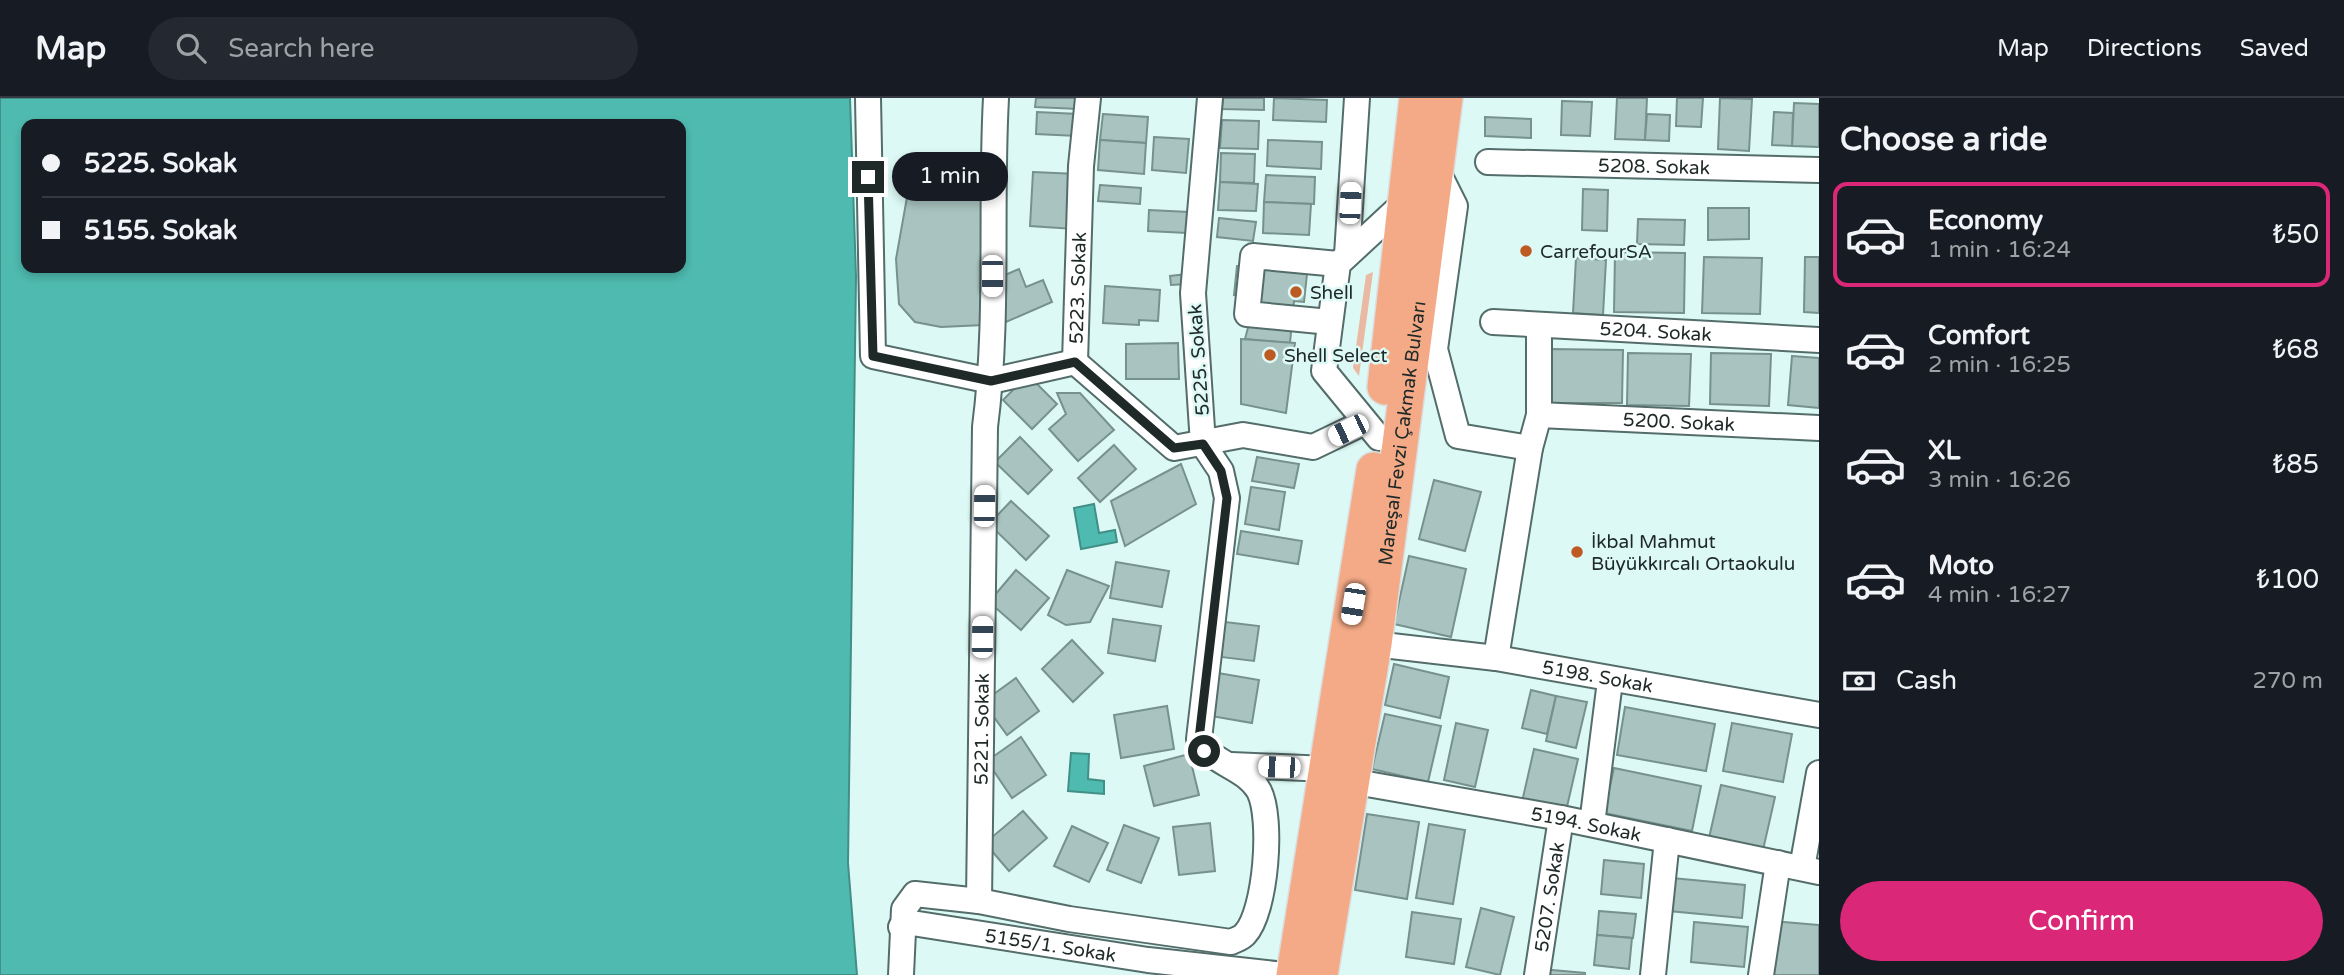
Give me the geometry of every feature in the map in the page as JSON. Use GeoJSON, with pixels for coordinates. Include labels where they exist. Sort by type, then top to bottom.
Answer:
{"type":"FeatureCollection","features":[{"type":"Feature","properties":{"kind":"highway","name":"Mareşal Fevzi Çakmak Bulvarı"},"geometry":{"type":"LineString","coordinates":[[1320,975],[1372,430],[1406,201],[1418,98]]}},
{"type":"Feature","properties":{"kind":"highway","name":"Mareşal Fevzi Çakmak Bulvarı"},"geometry":{"type":"LineString","coordinates":[[1293,975],[1339,775],[1374,644],[1431,302],[1437,170],[1445,98]]}},
{"type":"Feature","properties":{"kind":"street"},"geometry":{"type":"LineString","coordinates":[[867,98],[873,356],[991,381],[1075,362]]}},
{"type":"Feature","properties":{"kind":"street","name":"5221. Sokak"},"geometry":{"type":"LineString","coordinates":[[979,901],[985,441],[991,381],[992,170],[996,98]]}},
{"type":"Feature","properties":{"kind":"street","name":"5223. Sokak"},"geometry":{"type":"LineString","coordinates":[[1088,98],[1082,166],[1075,362],[1174,448],[1243,435],[1312,447],[1372,430]]}},
{"type":"Feature","properties":{"kind":"street","name":"5225. Sokak"},"geometry":{"type":"LineString","coordinates":[[901,927],[904,909],[915,894],[979,901],[1069,919],[1231,942],[1244,935],[1253,920],[1264,883],[1267,841],[1259,791],[1231,765],[1204,751],[1199,739],[1227,498],[1221,471],[1203,444],[1193,293],[1210,98]]}},
{"type":"Feature","properties":{"kind":"street"},"geometry":{"type":"LineString","coordinates":[[1357,98],[1342,260],[1324,371],[1372,430]]}},
{"type":"Feature","properties":{"kind":"street","name":"5208. Sokak"},"geometry":{"type":"LineString","coordinates":[[1489,162],[1819,170]]}},
{"type":"Feature","properties":{"kind":"street"},"geometry":{"type":"LineString","coordinates":[[1330,322],[1247,314],[1253,256],[1342,260],[1406,201]]}},
{"type":"Feature","properties":{"kind":"street"},"geometry":{"type":"LineString","coordinates":[[1431,302],[1435,349],[1458,436],[1530,448]]}},
{"type":"Feature","properties":{"kind":"street","name":"5204. Sokak"},"geometry":{"type":"LineString","coordinates":[[1493,323],[1819,340]]}},
{"type":"Feature","properties":{"kind":"street"},"geometry":{"type":"LineString","coordinates":[[1496,659],[1530,448],[1539,415],[1539,325]]}},
{"type":"Feature","properties":{"kind":"street","name":"5200. Sokak"},"geometry":{"type":"LineString","coordinates":[[1539,415],[1819,428]]}},
{"type":"Feature","properties":{"kind":"street","name":"5198. Sokak"},"geometry":{"type":"LineString","coordinates":[[1374,644],[1496,659],[1610,681],[1819,715]]}},
{"type":"Feature","properties":{"kind":"street"},"geometry":{"type":"LineString","coordinates":[[1592,824],[1610,681]]}},
{"type":"Feature","properties":{"kind":"street","name":"5194. Sokak"},"geometry":{"type":"LineString","coordinates":[[1231,765],[1339,775],[1811,870]]}},
{"type":"Feature","properties":{"kind":"street"},"geometry":{"type":"LineString","coordinates":[[1811,870],[1819,773]]}},
{"type":"Feature","properties":{"kind":"street","name":"5207. Sokak"},"geometry":{"type":"LineString","coordinates":[[1537,975],[1561,818]]}},
{"type":"Feature","properties":{"kind":"street"},"geometry":{"type":"LineString","coordinates":[[1653,975],[1668,840]]}},
{"type":"Feature","properties":{"kind":"street"},"geometry":{"type":"LineString","coordinates":[[1761,975],[1778,863]]}},
{"type":"Feature","properties":{"kind":"street","name":"5155/1. Sokak"},"geometry":{"type":"LineString","coordinates":[[901,927],[912,923],[1147,968],[1284,975]]}},
{"type":"Feature","properties":{"kind":"street"},"geometry":{"type":"LineString","coordinates":[[901,927],[901,975]]}},
{"type":"Feature","properties":{"kind":"shaded area"},"geometry":{"type":"Polygon","coordinates":[[[1373,272],[1359,376],[1353,368],[1366,275],[1373,272]]]}},
{"type":"Feature","properties":{"kind":"water"},"geometry":{"type":"Polygon","coordinates":[[[0,98],[850,98],[856,276],[848,863],[857,975],[0,975],[0,98]]]}},
{"type":"Feature","properties":{"kind":"water"},"geometry":{"type":"Polygon","coordinates":[[[1094,504],[1099,533],[1115,530],[1117,542],[1081,549],[1074,508],[1094,504]]]}},
{"type":"Feature","properties":{"kind":"water"},"geometry":{"type":"Polygon","coordinates":[[[1071,753],[1089,754],[1088,779],[1104,781],[1104,794],[1068,791],[1071,753]]]}},
{"type":"Feature","properties":{"kind":"building"},"geometry":{"type":"Polygon","coordinates":[[[1036,98],[1078,98],[1078,109],[1035,107],[1036,98]]]}},
{"type":"Feature","properties":{"kind":"building"},"geometry":{"type":"Polygon","coordinates":[[[1223,98],[1264,98],[1264,110],[1222,109],[1223,98]]]}},
{"type":"Feature","properties":{"kind":"building"},"geometry":{"type":"Polygon","coordinates":[[[1274,98],[1327,100],[1326,122],[1273,120],[1274,98]]]}},
{"type":"Feature","properties":{"kind":"building"},"geometry":{"type":"Polygon","coordinates":[[[1617,98],[1647,98],[1645,140],[1615,139],[1617,98]]]}},
{"type":"Feature","properties":{"kind":"building"},"geometry":{"type":"Polygon","coordinates":[[[1677,98],[1703,98],[1701,127],[1676,126],[1677,98]]]}},
{"type":"Feature","properties":{"kind":"building"},"geometry":{"type":"Polygon","coordinates":[[[1720,98],[1752,99],[1749,151],[1718,149],[1720,98]]]}},
{"type":"Feature","properties":{"kind":"building"},"geometry":{"type":"Polygon","coordinates":[[[1562,101],[1592,102],[1590,136],[1561,135],[1562,101]]]}},
{"type":"Feature","properties":{"kind":"building"},"geometry":{"type":"Polygon","coordinates":[[[1794,103],[1819,104],[1819,147],[1792,146],[1794,103]]]}},
{"type":"Feature","properties":{"kind":"building"},"geometry":{"type":"Polygon","coordinates":[[[1037,112],[1078,114],[1077,136],[1036,134],[1037,112]]]}},
{"type":"Feature","properties":{"kind":"building"},"geometry":{"type":"Polygon","coordinates":[[[1774,112],[1793,113],[1792,146],[1772,145],[1774,112]]]}},
{"type":"Feature","properties":{"kind":"building"},"geometry":{"type":"Polygon","coordinates":[[[1103,114],[1148,117],[1146,143],[1100,140],[1103,114]]]}},
{"type":"Feature","properties":{"kind":"building"},"geometry":{"type":"Polygon","coordinates":[[[1647,114],[1670,115],[1669,141],[1645,140],[1647,114]]]}},
{"type":"Feature","properties":{"kind":"building"},"geometry":{"type":"Polygon","coordinates":[[[1485,117],[1531,119],[1531,138],[1485,136],[1485,117]]]}},
{"type":"Feature","properties":{"kind":"building"},"geometry":{"type":"Polygon","coordinates":[[[1222,120],[1259,121],[1258,149],[1220,148],[1222,120]]]}},
{"type":"Feature","properties":{"kind":"building"},"geometry":{"type":"Polygon","coordinates":[[[1154,137],[1189,139],[1186,173],[1152,170],[1154,137]]]}},
{"type":"Feature","properties":{"kind":"building"},"geometry":{"type":"Polygon","coordinates":[[[1100,140],[1146,143],[1144,174],[1098,170],[1100,140]]]}},
{"type":"Feature","properties":{"kind":"building"},"geometry":{"type":"Polygon","coordinates":[[[1268,140],[1322,142],[1321,169],[1267,166],[1268,140]]]}},
{"type":"Feature","properties":{"kind":"building"},"geometry":{"type":"Polygon","coordinates":[[[1221,153],[1255,154],[1254,183],[1220,182],[1221,153]]]}},
{"type":"Feature","properties":{"kind":"building"},"geometry":{"type":"Polygon","coordinates":[[[914,158],[985,160],[984,325],[941,327],[915,322],[899,304],[896,259],[914,158]]]}},
{"type":"Feature","properties":{"kind":"building"},"geometry":{"type":"Polygon","coordinates":[[[1033,172],[1077,174],[1074,229],[1030,226],[1033,172]]]}},
{"type":"Feature","properties":{"kind":"building"},"geometry":{"type":"Polygon","coordinates":[[[1266,175],[1315,177],[1314,204],[1264,202],[1266,175]]]}},
{"type":"Feature","properties":{"kind":"building"},"geometry":{"type":"Polygon","coordinates":[[[1220,182],[1258,184],[1256,211],[1218,210],[1220,182]]]}},
{"type":"Feature","properties":{"kind":"building"},"geometry":{"type":"Polygon","coordinates":[[[1100,185],[1141,188],[1140,204],[1098,201],[1100,185]]]}},
{"type":"Feature","properties":{"kind":"building"},"geometry":{"type":"Polygon","coordinates":[[[1583,189],[1608,190],[1607,231],[1582,230],[1583,189]]]}},
{"type":"Feature","properties":{"kind":"building"},"geometry":{"type":"Polygon","coordinates":[[[1264,202],[1311,204],[1309,235],[1263,233],[1264,202]]]}},
{"type":"Feature","properties":{"kind":"building"},"geometry":{"type":"Polygon","coordinates":[[[1708,208],[1749,208],[1749,239],[1708,240],[1708,208]]]}},
{"type":"Feature","properties":{"kind":"building"},"geometry":{"type":"Polygon","coordinates":[[[1149,210],[1189,212],[1187,233],[1148,231],[1149,210]]]}},
{"type":"Feature","properties":{"kind":"building"},"geometry":{"type":"Polygon","coordinates":[[[1219,218],[1256,222],[1253,241],[1217,237],[1219,218]]]}},
{"type":"Feature","properties":{"kind":"building"},"geometry":{"type":"Polygon","coordinates":[[[1638,219],[1685,220],[1684,245],[1637,244],[1638,219]]]}},
{"type":"Feature","properties":{"kind":"building"},"geometry":{"type":"Polygon","coordinates":[[[1615,252],[1685,253],[1684,313],[1614,312],[1615,252]]]}},
{"type":"Feature","properties":{"kind":"building"},"geometry":{"type":"Polygon","coordinates":[[[1704,257],[1762,258],[1760,314],[1702,313],[1704,257]]]}},
{"type":"Feature","properties":{"kind":"building"},"geometry":{"type":"Polygon","coordinates":[[[1805,257],[1819,257],[1819,313],[1804,312],[1805,257]]]}},
{"type":"Feature","properties":{"kind":"building"},"geometry":{"type":"Polygon","coordinates":[[[1576,258],[1606,260],[1603,315],[1573,313],[1576,258]]]}},
{"type":"Feature","properties":{"kind":"building"},"geometry":{"type":"Polygon","coordinates":[[[1237,266],[1307,274],[1304,302],[1294,301],[1290,343],[1245,339],[1256,297],[1234,295],[1237,266]]]}},
{"type":"Feature","properties":{"kind":"building"},"geometry":{"type":"Polygon","coordinates":[[[1019,269],[1026,287],[1043,280],[1052,302],[1006,322],[996,298],[996,279],[1019,269]]]}},
{"type":"Feature","properties":{"kind":"building"},"geometry":{"type":"Polygon","coordinates":[[[1187,274],[1188,284],[1171,285],[1170,276],[1187,274]]]}},
{"type":"Feature","properties":{"kind":"building"},"geometry":{"type":"Polygon","coordinates":[[[1105,286],[1160,290],[1158,321],[1139,320],[1139,325],[1103,323],[1105,286]]]}},
{"type":"Feature","properties":{"kind":"building"},"geometry":{"type":"Polygon","coordinates":[[[1241,339],[1295,343],[1286,413],[1241,404],[1241,339]]]}},
{"type":"Feature","properties":{"kind":"building"},"geometry":{"type":"Polygon","coordinates":[[[1178,343],[1179,379],[1126,379],[1126,344],[1178,343]]]}},
{"type":"Feature","properties":{"kind":"building"},"geometry":{"type":"Polygon","coordinates":[[[1551,349],[1623,350],[1622,403],[1551,403],[1551,349]]]}},
{"type":"Feature","properties":{"kind":"building"},"geometry":{"type":"Polygon","coordinates":[[[1628,353],[1691,354],[1689,406],[1627,405],[1628,353]]]}},
{"type":"Feature","properties":{"kind":"building"},"geometry":{"type":"Polygon","coordinates":[[[1711,353],[1771,354],[1769,406],[1710,404],[1711,353]]]}},
{"type":"Feature","properties":{"kind":"building"},"geometry":{"type":"Polygon","coordinates":[[[1792,356],[1819,358],[1819,408],[1788,405],[1792,356]]]}},
{"type":"Feature","properties":{"kind":"building"},"geometry":{"type":"Polygon","coordinates":[[[1028,375],[1057,404],[1032,429],[1003,400],[1028,375]]]}},
{"type":"Feature","properties":{"kind":"building"},"geometry":{"type":"Polygon","coordinates":[[[1057,393],[1080,393],[1114,430],[1078,461],[1049,429],[1066,414],[1057,393]]]}},
{"type":"Feature","properties":{"kind":"building"},"geometry":{"type":"Polygon","coordinates":[[[1020,437],[1052,470],[1028,494],[995,462],[1020,437]]]}},
{"type":"Feature","properties":{"kind":"building"},"geometry":{"type":"Polygon","coordinates":[[[1114,445],[1136,469],[1100,502],[1078,478],[1114,445]]]}},
{"type":"Feature","properties":{"kind":"building"},"geometry":{"type":"Polygon","coordinates":[[[1257,457],[1299,464],[1294,488],[1252,481],[1257,457]]]}},
{"type":"Feature","properties":{"kind":"building"},"geometry":{"type":"Polygon","coordinates":[[[1181,464],[1196,504],[1125,546],[1111,501],[1181,464]]]}},
{"type":"Feature","properties":{"kind":"building"},"geometry":{"type":"Polygon","coordinates":[[[1434,480],[1481,492],[1465,551],[1419,539],[1434,480]]]}},
{"type":"Feature","properties":{"kind":"building"},"geometry":{"type":"Polygon","coordinates":[[[1251,487],[1285,492],[1279,530],[1245,524],[1251,487]]]}},
{"type":"Feature","properties":{"kind":"building"},"geometry":{"type":"Polygon","coordinates":[[[1011,501],[1049,536],[1026,560],[989,524],[1011,501]]]}},
{"type":"Feature","properties":{"kind":"building"},"geometry":{"type":"Polygon","coordinates":[[[1241,531],[1302,541],[1298,564],[1237,554],[1241,531]]]}},
{"type":"Feature","properties":{"kind":"building"},"geometry":{"type":"Polygon","coordinates":[[[1409,556],[1466,569],[1451,637],[1394,624],[1409,556]]]}},
{"type":"Feature","properties":{"kind":"building"},"geometry":{"type":"Polygon","coordinates":[[[1116,562],[1169,571],[1162,607],[1110,598],[1116,562]]]}},
{"type":"Feature","properties":{"kind":"building"},"geometry":{"type":"Polygon","coordinates":[[[1016,570],[1049,598],[1021,630],[989,602],[1016,570]]]}},
{"type":"Feature","properties":{"kind":"building"},"geometry":{"type":"Polygon","coordinates":[[[1067,570],[1109,586],[1090,622],[1066,625],[1048,615],[1067,570]]]}},
{"type":"Feature","properties":{"kind":"building"},"geometry":{"type":"Polygon","coordinates":[[[1113,619],[1161,626],[1155,661],[1108,653],[1113,619]]]}},
{"type":"Feature","properties":{"kind":"building"},"geometry":{"type":"Polygon","coordinates":[[[1225,622],[1259,626],[1254,661],[1221,657],[1225,622]]]}},
{"type":"Feature","properties":{"kind":"building"},"geometry":{"type":"Polygon","coordinates":[[[1072,640],[1103,673],[1073,702],[1042,669],[1072,640]]]}},
{"type":"Feature","properties":{"kind":"building"},"geometry":{"type":"Polygon","coordinates":[[[1394,664],[1449,677],[1440,718],[1385,705],[1394,664]]]}},
{"type":"Feature","properties":{"kind":"building"},"geometry":{"type":"Polygon","coordinates":[[[1218,673],[1259,680],[1252,723],[1211,716],[1218,673]]]}},
{"type":"Feature","properties":{"kind":"building"},"geometry":{"type":"Polygon","coordinates":[[[1016,678],[1039,711],[1007,735],[983,702],[1016,678]]]}},
{"type":"Feature","properties":{"kind":"building"},"geometry":{"type":"Polygon","coordinates":[[[1531,690],[1556,696],[1547,734],[1522,728],[1531,690]]]}},
{"type":"Feature","properties":{"kind":"building"},"geometry":{"type":"Polygon","coordinates":[[[1556,696],[1587,702],[1576,748],[1546,741],[1556,696]]]}},
{"type":"Feature","properties":{"kind":"building"},"geometry":{"type":"Polygon","coordinates":[[[1167,706],[1174,749],[1121,758],[1114,715],[1167,706]]]}},
{"type":"Feature","properties":{"kind":"building"},"geometry":{"type":"Polygon","coordinates":[[[1625,707],[1715,724],[1706,771],[1617,755],[1625,707]]]}},
{"type":"Feature","properties":{"kind":"building"},"geometry":{"type":"Polygon","coordinates":[[[1385,714],[1441,726],[1428,782],[1372,769],[1385,714]]]}},
{"type":"Feature","properties":{"kind":"building"},"geometry":{"type":"Polygon","coordinates":[[[1456,723],[1488,730],[1475,787],[1444,780],[1456,723]]]}},
{"type":"Feature","properties":{"kind":"building"},"geometry":{"type":"Polygon","coordinates":[[[1732,723],[1792,734],[1783,782],[1723,771],[1732,723]]]}},
{"type":"Feature","properties":{"kind":"building"},"geometry":{"type":"Polygon","coordinates":[[[1021,737],[1046,775],[1012,798],[987,761],[1021,737]]]}},
{"type":"Feature","properties":{"kind":"building"},"geometry":{"type":"Polygon","coordinates":[[[1534,749],[1578,759],[1566,811],[1522,802],[1534,749]]]}},
{"type":"Feature","properties":{"kind":"building"},"geometry":{"type":"Polygon","coordinates":[[[1189,754],[1199,795],[1154,806],[1144,766],[1189,754]]]}},
{"type":"Feature","properties":{"kind":"building"},"geometry":{"type":"Polygon","coordinates":[[[1614,768],[1701,786],[1692,831],[1604,813],[1614,768]]]}},
{"type":"Feature","properties":{"kind":"building"},"geometry":{"type":"Polygon","coordinates":[[[1721,785],[1775,797],[1763,850],[1709,838],[1721,785]]]}},
{"type":"Feature","properties":{"kind":"building"},"geometry":{"type":"Polygon","coordinates":[[[1023,811],[1047,838],[1009,871],[985,843],[1023,811]]]}},
{"type":"Feature","properties":{"kind":"building"},"geometry":{"type":"Polygon","coordinates":[[[1367,814],[1419,822],[1407,899],[1355,890],[1367,814]]]}},
{"type":"Feature","properties":{"kind":"building"},"geometry":{"type":"Polygon","coordinates":[[[1210,823],[1215,871],[1179,875],[1173,827],[1210,823]]]}},
{"type":"Feature","properties":{"kind":"building"},"geometry":{"type":"Polygon","coordinates":[[[1429,824],[1465,830],[1453,904],[1416,898],[1429,824]]]}},
{"type":"Feature","properties":{"kind":"building"},"geometry":{"type":"Polygon","coordinates":[[[1124,825],[1159,838],[1141,883],[1107,870],[1124,825]]]}},
{"type":"Feature","properties":{"kind":"building"},"geometry":{"type":"Polygon","coordinates":[[[1072,826],[1108,843],[1089,882],[1054,866],[1072,826]]]}},
{"type":"Feature","properties":{"kind":"building"},"geometry":{"type":"Polygon","coordinates":[[[1604,860],[1644,864],[1641,898],[1601,894],[1604,860]]]}},
{"type":"Feature","properties":{"kind":"building"},"geometry":{"type":"Polygon","coordinates":[[[1672,878],[1745,885],[1742,918],[1669,911],[1672,878]]]}},
{"type":"Feature","properties":{"kind":"building"},"geometry":{"type":"Polygon","coordinates":[[[1481,908],[1514,917],[1500,975],[1466,967],[1481,908]]]}},
{"type":"Feature","properties":{"kind":"building"},"geometry":{"type":"Polygon","coordinates":[[[1599,911],[1636,914],[1633,938],[1597,935],[1599,911]]]}},
{"type":"Feature","properties":{"kind":"building"},"geometry":{"type":"Polygon","coordinates":[[[1412,912],[1461,919],[1454,964],[1406,957],[1412,912]]]}},
{"type":"Feature","properties":{"kind":"building"},"geometry":{"type":"Polygon","coordinates":[[[1772,921],[1819,925],[1819,975],[1767,975],[1772,921]]]}},
{"type":"Feature","properties":{"kind":"building"},"geometry":{"type":"Polygon","coordinates":[[[1694,922],[1748,927],[1744,967],[1691,962],[1694,922]]]}},
{"type":"Feature","properties":{"kind":"building"},"geometry":{"type":"Polygon","coordinates":[[[1597,935],[1632,938],[1629,969],[1594,965],[1597,935]]]}},
{"type":"Feature","properties":{"kind":"building"},"geometry":{"type":"Polygon","coordinates":[[[1541,969],[1585,973],[1585,975],[1541,975],[1541,969]]]}},
{"type":"Feature","properties":{"kind":"place","name":"CarrefourSA"},"geometry":{"type":"Point","coordinates":[1526,251]}},
{"type":"Feature","properties":{"kind":"place","name":"Shell"},"geometry":{"type":"Point","coordinates":[1296,292]}},
{"type":"Feature","properties":{"kind":"place","name":"Shell Select"},"geometry":{"type":"Point","coordinates":[1270,355]}},
{"type":"Feature","properties":{"kind":"place","name":"İkbal Mahmut Büyükkırcalı Ortaokulu"},"geometry":{"type":"Point","coordinates":[1577,552]}},
{"type":"Feature","properties":{"kind":"route"},"geometry":{"type":"LineString","coordinates":[[868,177],[873,356],[991,381],[1075,362],[1174,448],[1203,444],[1221,471],[1227,498],[1199,739],[1204,751]]}}]}
